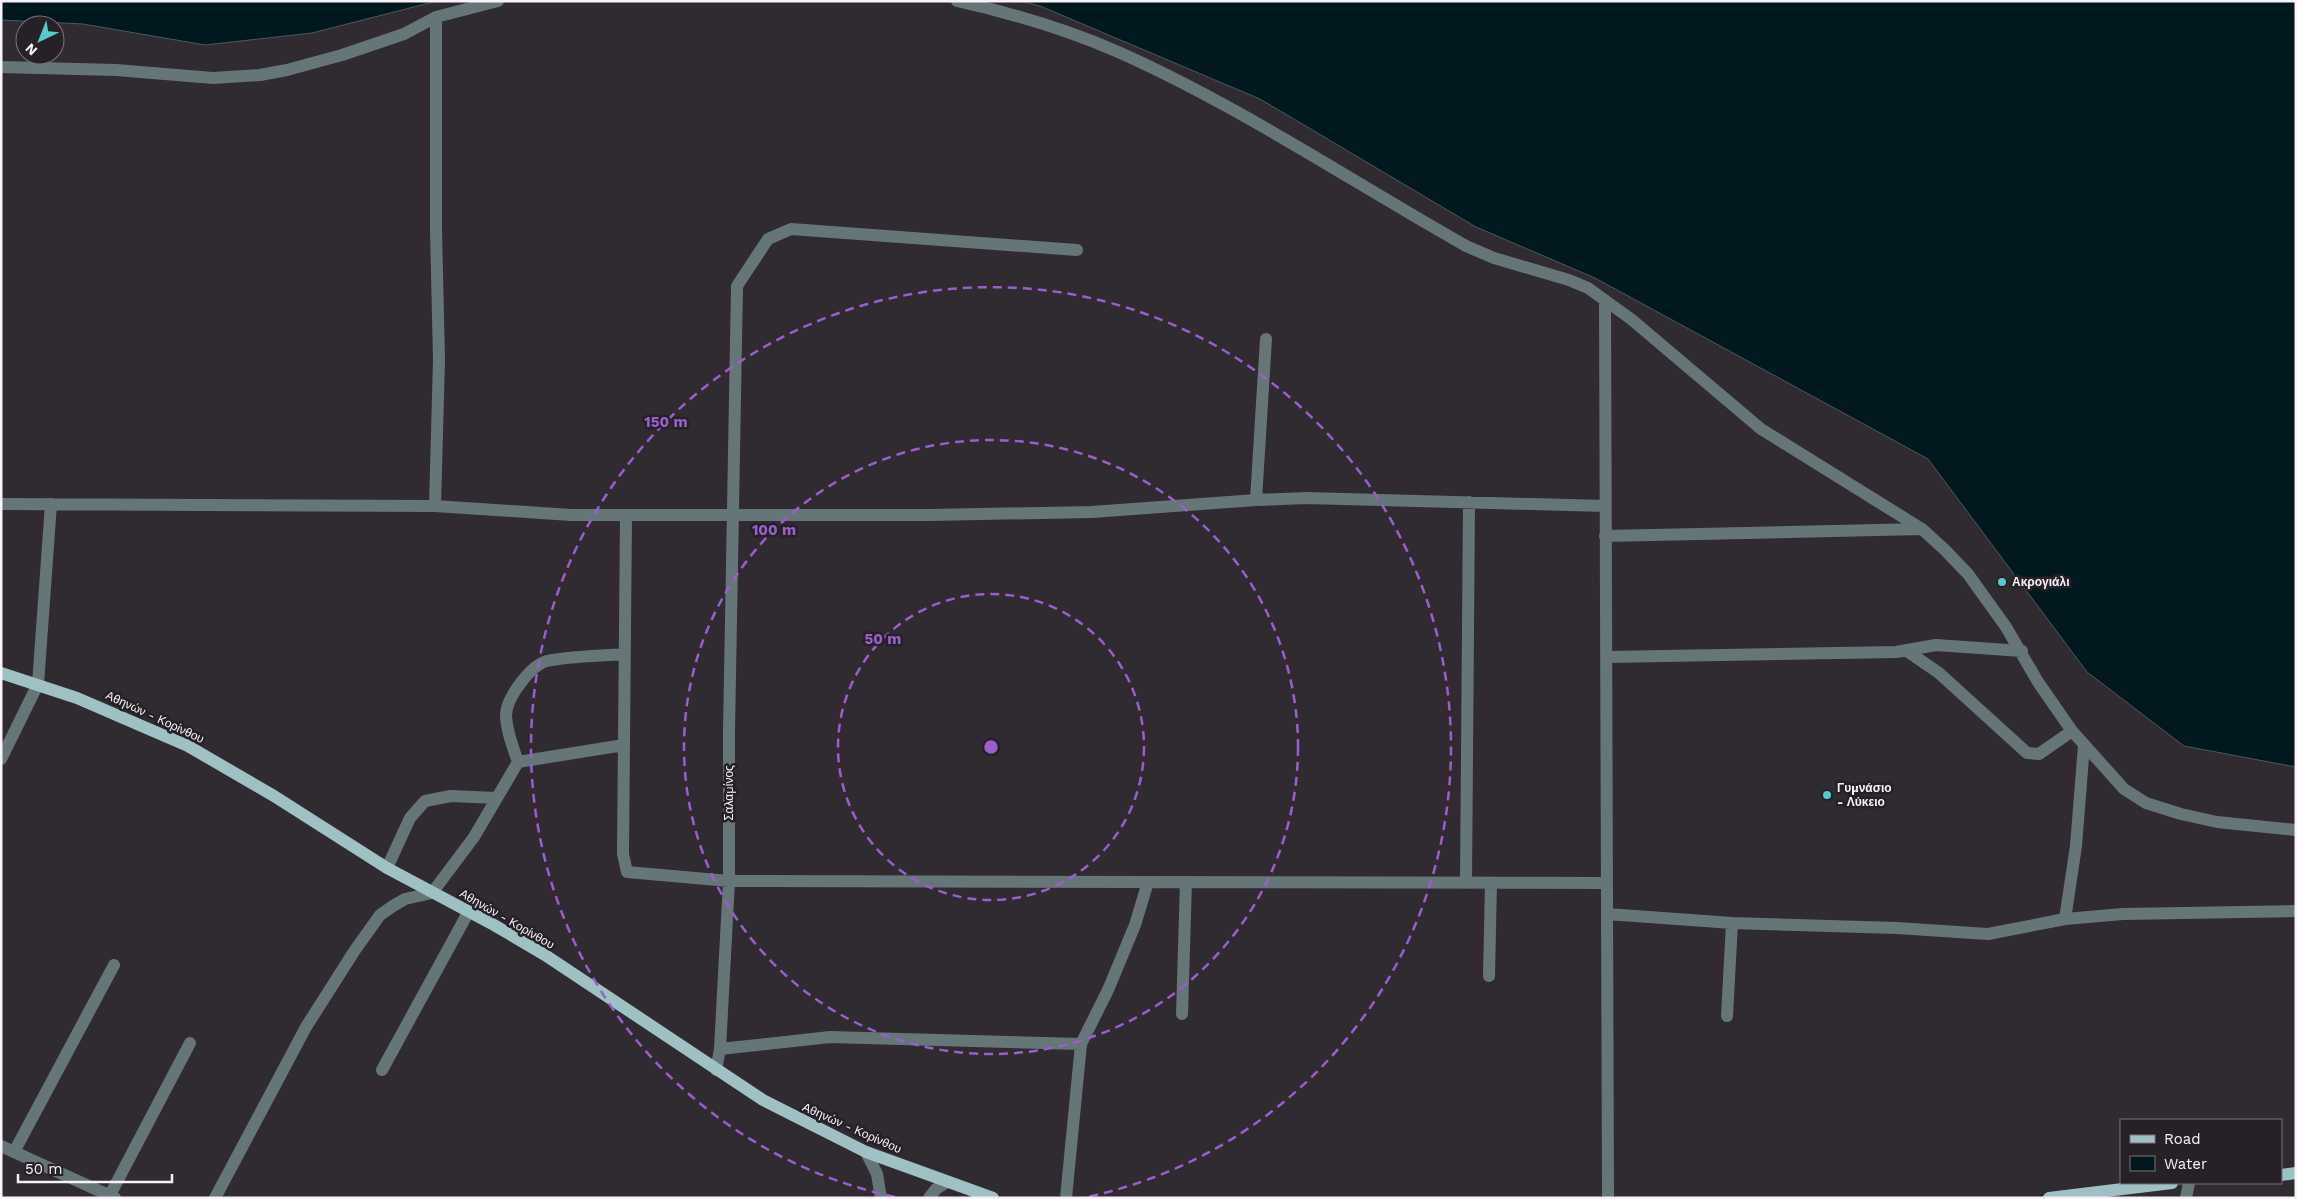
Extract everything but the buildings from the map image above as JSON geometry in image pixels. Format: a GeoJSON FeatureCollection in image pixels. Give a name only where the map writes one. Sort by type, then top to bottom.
{"type":"FeatureCollection","features":[{"type":"Feature","properties":{"kind":"main road","name":"Αθηνών - Κορίνθου"},"geometry":{"type":"LineString","coordinates":[[1,674],[38,684],[77,698],[188,746],[274,796],[387,868],[469,911],[574,974],[763,1100],[866,1152],[993,1198]]}},
{"type":"Feature","properties":{"kind":"main road"},"geometry":{"type":"LineString","coordinates":[[2282,1175],[2296,1173]]}},
{"type":"Feature","properties":{"kind":"main road"},"geometry":{"type":"LineString","coordinates":[[2049,1198],[2164,1184]]}},
{"type":"Feature","properties":{"kind":"street"},"geometry":{"type":"LineString","coordinates":[[1,67],[116,70],[213,78],[260,75],[288,70],[351,52],[404,34],[436,17],[498,1]]}},
{"type":"Feature","properties":{"kind":"street"},"geometry":{"type":"LineString","coordinates":[[957,1],[1042,24],[1138,61],[1276,134],[1466,246],[1494,258],[1569,280],[1588,288],[1631,319],[1761,429],[1922,529],[1945,550],[1968,574],[2022,651],[2038,682],[2072,731],[2124,789],[2146,803],[2181,814],[2217,822],[2296,830]]}},
{"type":"Feature","properties":{"kind":"street"},"geometry":{"type":"LineString","coordinates":[[434,506],[439,360],[436,229],[436,17]]}},
{"type":"Feature","properties":{"kind":"street","name":"Σαλαμίνος"},"geometry":{"type":"LineString","coordinates":[[716,1070],[720,1049],[730,881],[737,286],[768,239],[791,229],[1077,250]]}},
{"type":"Feature","properties":{"kind":"street"},"geometry":{"type":"LineString","coordinates":[[1605,300],[1608,1198]]}},
{"type":"Feature","properties":{"kind":"street"},"geometry":{"type":"LineString","coordinates":[[1256,500],[1266,340]]}},
{"type":"Feature","properties":{"kind":"street"},"geometry":{"type":"LineString","coordinates":[[1,504],[434,506],[571,515],[626,516],[930,515],[1092,512],[1307,498],[1605,506]]}},
{"type":"Feature","properties":{"kind":"street"},"geometry":{"type":"LineString","coordinates":[[1466,883],[1468,502]]}},
{"type":"Feature","properties":{"kind":"street"},"geometry":{"type":"LineString","coordinates":[[1,759],[38,684],[50,504]]}},
{"type":"Feature","properties":{"kind":"street"},"geometry":{"type":"LineString","coordinates":[[626,516],[623,854],[627,872],[730,881],[1607,883]]}},
{"type":"Feature","properties":{"kind":"street"},"geometry":{"type":"LineString","coordinates":[[1606,536],[1922,529]]}},
{"type":"Feature","properties":{"kind":"street"},"geometry":{"type":"LineString","coordinates":[[1606,656],[1907,651],[1936,645],[2022,651]]}},
{"type":"Feature","properties":{"kind":"street"},"geometry":{"type":"LineString","coordinates":[[1907,651],[1939,673],[2027,753],[2039,754],[2072,731]]}},
{"type":"Feature","properties":{"kind":"street"},"geometry":{"type":"LineString","coordinates":[[518,762],[509,735],[506,712],[517,688],[528,674],[546,661],[624,654]]}},
{"type":"Feature","properties":{"kind":"street"},"geometry":{"type":"LineString","coordinates":[[215,1198],[306,1028],[355,950],[380,915],[405,900],[432,893],[474,837],[518,762],[624,745]]}},
{"type":"Feature","properties":{"kind":"street"},"geometry":{"type":"LineString","coordinates":[[2065,919],[2076,846],[2084,745]]}},
{"type":"Feature","properties":{"kind":"street"},"geometry":{"type":"LineString","coordinates":[[387,868],[410,818],[425,800],[451,796],[496,798]]}},
{"type":"Feature","properties":{"kind":"street"},"geometry":{"type":"LineString","coordinates":[[1066,1198],[1081,1044],[1108,990],[1135,925],[1148,882]]}},
{"type":"Feature","properties":{"kind":"street"},"geometry":{"type":"LineString","coordinates":[[1182,1014],[1186,882]]}},
{"type":"Feature","properties":{"kind":"street"},"geometry":{"type":"LineString","coordinates":[[1489,976],[1491,883]]}},
{"type":"Feature","properties":{"kind":"street"},"geometry":{"type":"LineString","coordinates":[[382,1070],[469,911]]}},
{"type":"Feature","properties":{"kind":"street"},"geometry":{"type":"LineString","coordinates":[[1607,914],[1732,923],[1897,928],[1988,934],[2065,919],[2123,914],[2296,911]]}},
{"type":"Feature","properties":{"kind":"street"},"geometry":{"type":"LineString","coordinates":[[1727,1016],[1732,923]]}},
{"type":"Feature","properties":{"kind":"street"},"geometry":{"type":"LineString","coordinates":[[14,1152],[114,965]]}},
{"type":"Feature","properties":{"kind":"street"},"geometry":{"type":"LineString","coordinates":[[720,1049],[830,1037],[1081,1044]]}},
{"type":"Feature","properties":{"kind":"street"},"geometry":{"type":"LineString","coordinates":[[1,1146],[112,1196],[190,1043]]}},
{"type":"Feature","properties":{"kind":"street"},"geometry":{"type":"LineString","coordinates":[[866,1152],[877,1174],[881,1198]]}},
{"type":"Feature","properties":{"kind":"street"},"geometry":{"type":"LineString","coordinates":[[928,1198],[936,1188],[947,1182]]}},
{"type":"Feature","properties":{"kind":"street"},"geometry":{"type":"LineString","coordinates":[[2186,1198],[2189,1184]]}},
{"type":"Feature","properties":{"kind":"water"},"geometry":{"type":"Polygon","coordinates":[[[1,1],[437,1],[312,33],[205,45],[83,24],[65,23],[65,15],[15,15],[15,21],[1,20],[1,1]]]}},
{"type":"Feature","properties":{"kind":"water"},"geometry":{"type":"Polygon","coordinates":[[[1021,1],[2296,1],[2296,767],[2184,746],[2087,672],[1928,459],[1595,278],[1476,227],[1260,99],[1040,6],[1021,1]]]}},
{"type":"Feature","properties":{"kind":"place","name":"Ακρογιάλι"},"geometry":{"type":"Point","coordinates":[2002,582]}},
{"type":"Feature","properties":{"kind":"place","name":"Γυμνάσιο - Λύκειο"},"geometry":{"type":"Point","coordinates":[1827,795]}}]}
